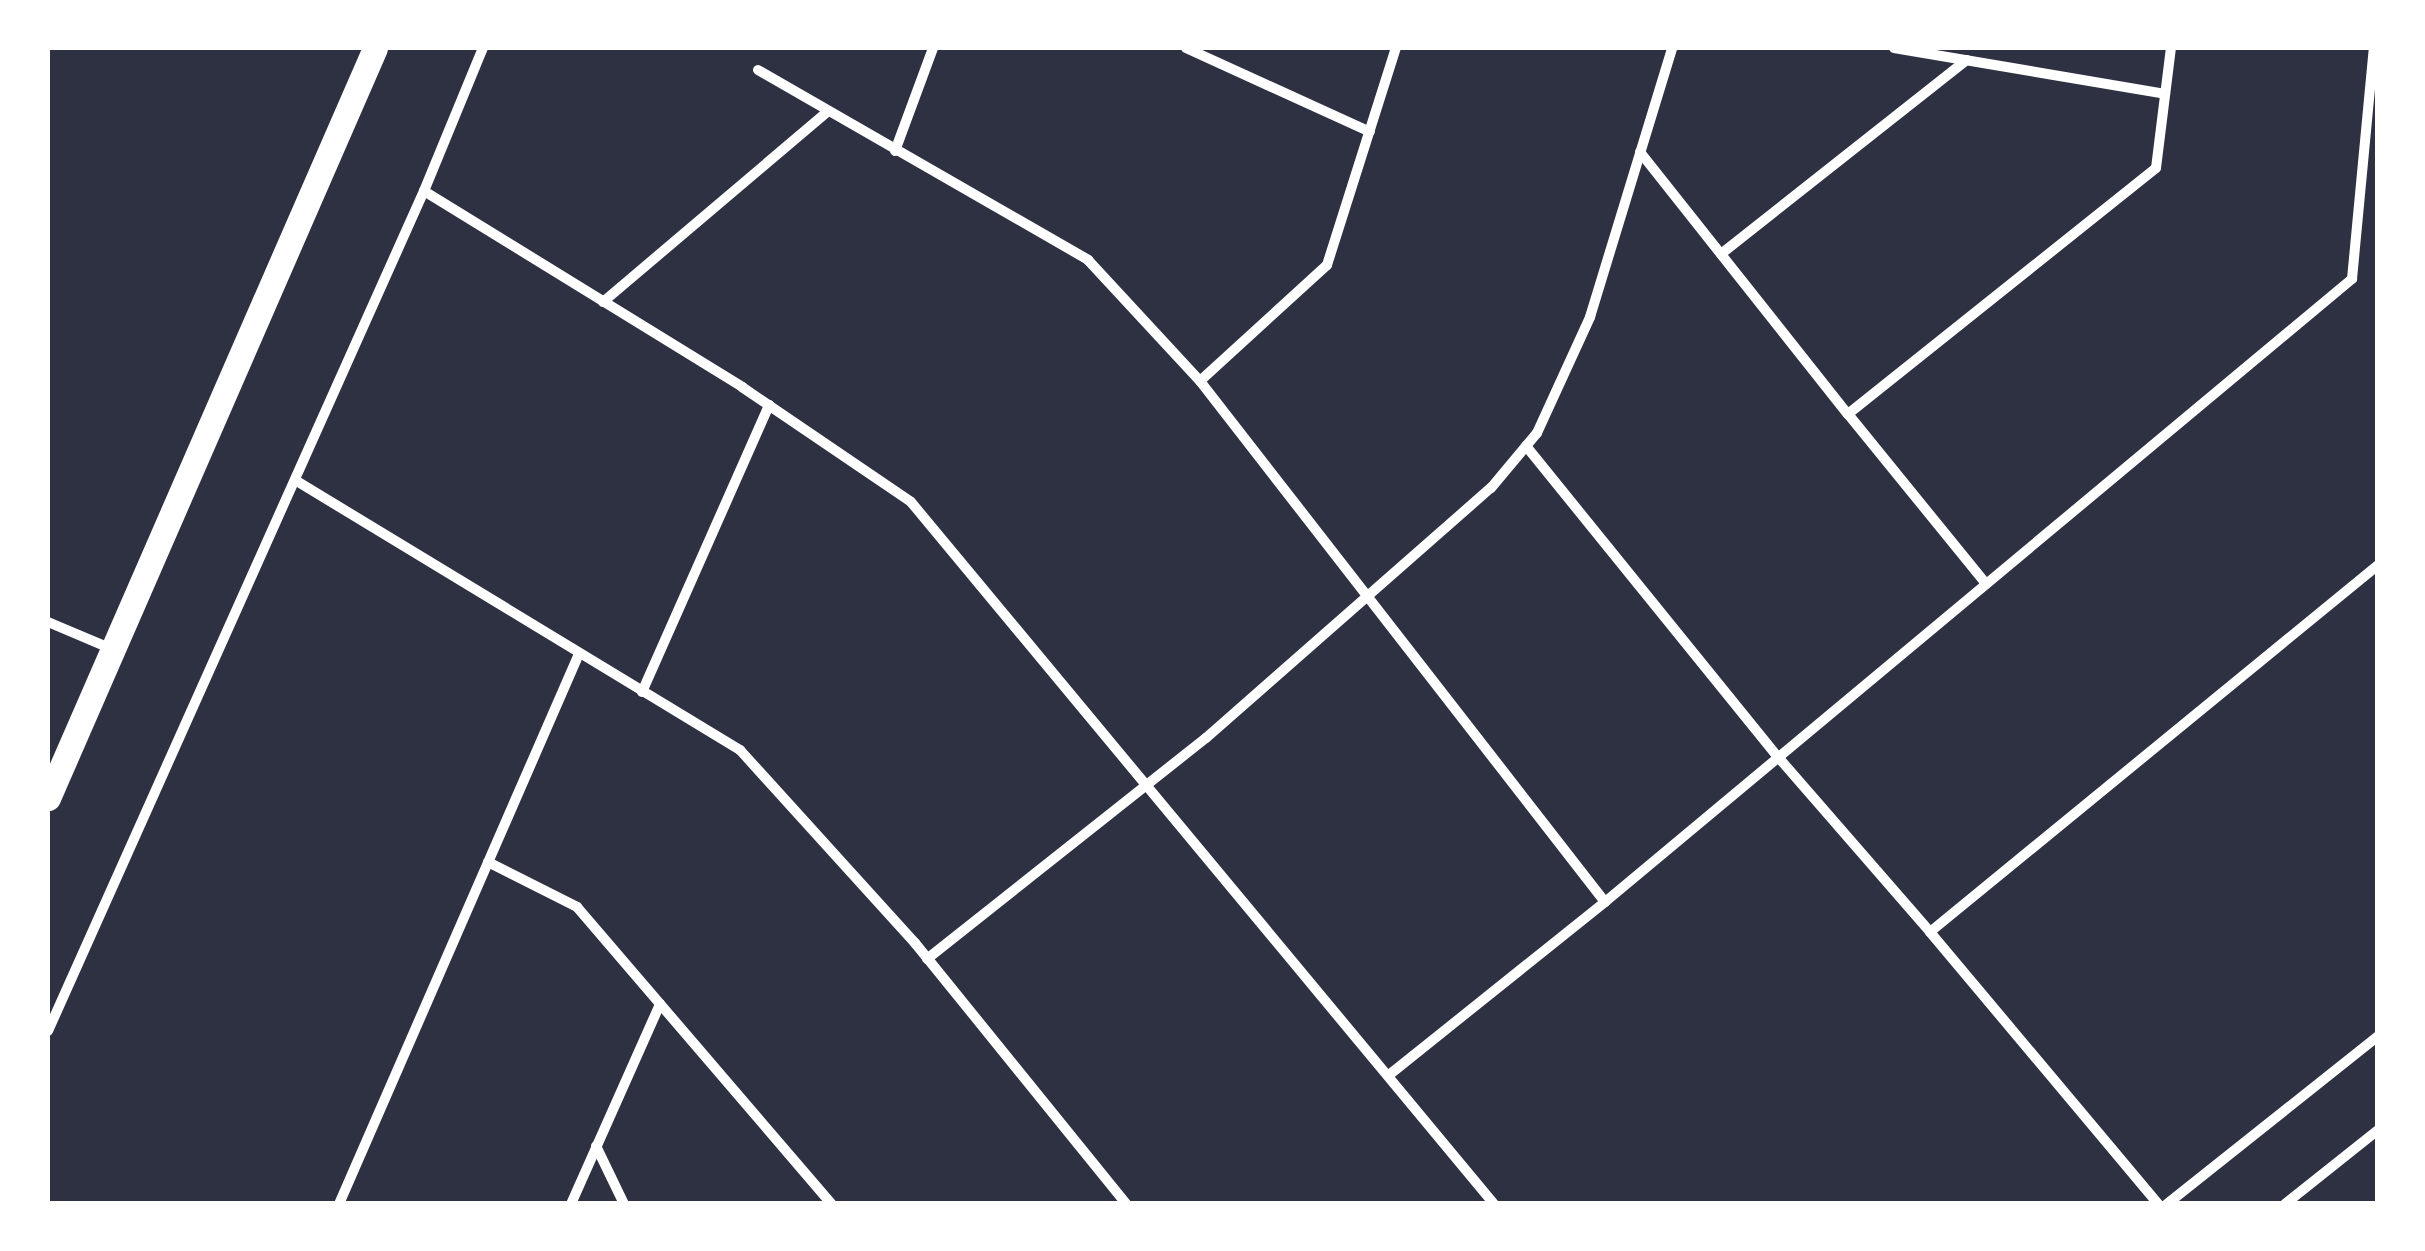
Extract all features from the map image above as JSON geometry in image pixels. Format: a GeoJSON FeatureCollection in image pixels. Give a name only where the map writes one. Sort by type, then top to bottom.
{"type":"FeatureCollection","features":[{"type":"Feature","properties":{"kind":"main road"},"geometry":{"type":"LineString","coordinates":[[48,798],[374,48]]}},
{"type":"Feature","properties":{"kind":"street"},"geometry":{"type":"LineString","coordinates":[[48,1031],[424,191],[483,48]]}},
{"type":"Feature","properties":{"kind":"street"},"geometry":{"type":"LineString","coordinates":[[895,151],[933,48]]}},
{"type":"Feature","properties":{"kind":"street"},"geometry":{"type":"LineString","coordinates":[[1186,48],[1370,132]]}},
{"type":"Feature","properties":{"kind":"street"},"geometry":{"type":"LineString","coordinates":[[1200,382],[1327,265],[1396,48]]}},
{"type":"Feature","properties":{"kind":"street"},"geometry":{"type":"LineString","coordinates":[[927,959],[1148,784],[1491,488],[1526,446],[1590,317],[1672,48]]}},
{"type":"Feature","properties":{"kind":"street"},"geometry":{"type":"LineString","coordinates":[[1894,48],[2165,94]]}},
{"type":"Feature","properties":{"kind":"street"},"geometry":{"type":"LineString","coordinates":[[1848,414],[2156,168],[2170,48]]}},
{"type":"Feature","properties":{"kind":"street"},"geometry":{"type":"LineString","coordinates":[[1389,1075],[1605,902],[2352,279],[2374,48]]}},
{"type":"Feature","properties":{"kind":"street"},"geometry":{"type":"LineString","coordinates":[[1721,254],[1966,60]]}},
{"type":"Feature","properties":{"kind":"street"},"geometry":{"type":"LineString","coordinates":[[758,70],[1088,260],[1200,382],[1605,902]]}},
{"type":"Feature","properties":{"kind":"street"},"geometry":{"type":"LineString","coordinates":[[604,302],[826,112]]}},
{"type":"Feature","properties":{"kind":"street"},"geometry":{"type":"LineString","coordinates":[[1640,152],[1986,584]]}},
{"type":"Feature","properties":{"kind":"street"},"geometry":{"type":"LineString","coordinates":[[424,191],[769,405],[911,502],[1494,1204]]}},
{"type":"Feature","properties":{"kind":"street"},"geometry":{"type":"LineString","coordinates":[[642,692],[769,405]]}},
{"type":"Feature","properties":{"kind":"street"},"geometry":{"type":"LineString","coordinates":[[1526,446],[1778,757],[2158,1204]]}},
{"type":"Feature","properties":{"kind":"street"},"geometry":{"type":"LineString","coordinates":[[295,480],[740,750],[927,959],[1126,1204]]}},
{"type":"Feature","properties":{"kind":"street"},"geometry":{"type":"LineString","coordinates":[[1930,932],[2378,565]]}},
{"type":"Feature","properties":{"kind":"street"},"geometry":{"type":"LineString","coordinates":[[48,622],[113,650]]}},
{"type":"Feature","properties":{"kind":"street"},"geometry":{"type":"LineString","coordinates":[[340,1204],[579,654]]}},
{"type":"Feature","properties":{"kind":"street"},"geometry":{"type":"LineString","coordinates":[[488,862],[577,907],[830,1203]]}},
{"type":"Feature","properties":{"kind":"street"},"geometry":{"type":"LineString","coordinates":[[570,1204],[660,1004]]}},
{"type":"Feature","properties":{"kind":"street"},"geometry":{"type":"LineString","coordinates":[[2167,1204],[2378,1036]]}},
{"type":"Feature","properties":{"kind":"street"},"geometry":{"type":"LineString","coordinates":[[2284,1204],[2378,1130]]}},
{"type":"Feature","properties":{"kind":"street"},"geometry":{"type":"LineString","coordinates":[[596,1146],[624,1204]]}}]}
